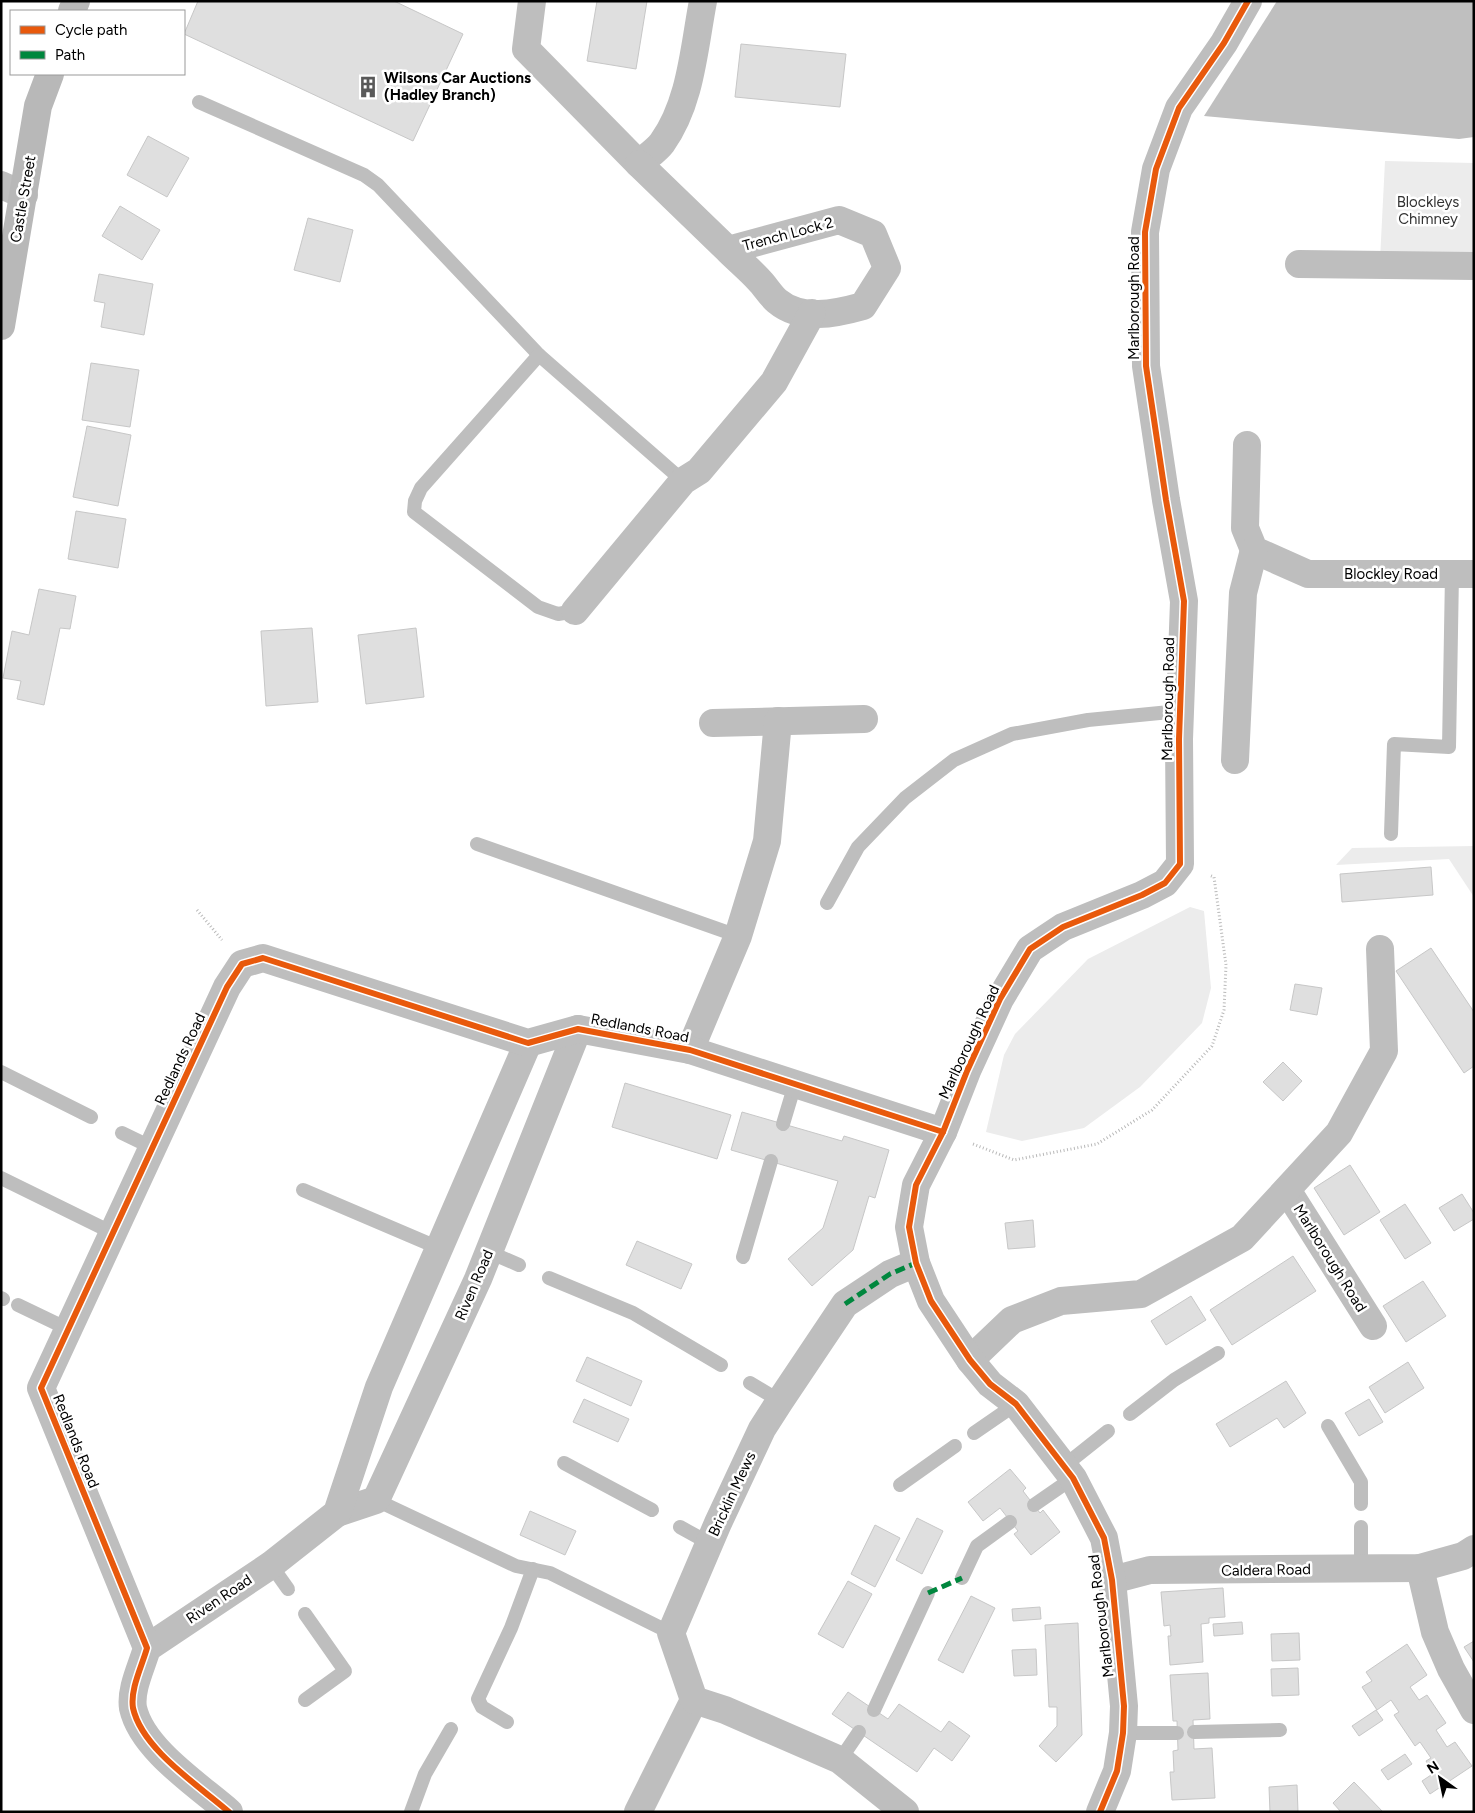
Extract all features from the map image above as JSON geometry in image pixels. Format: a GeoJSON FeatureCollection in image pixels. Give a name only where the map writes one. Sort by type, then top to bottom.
{"type":"FeatureCollection","features":[{"type":"Feature","properties":{"kind":"street","name":"Trench Lock 2"},"geometry":{"type":"LineString","coordinates":[[532,1],[526,50],[639,164],[759,280],[776,301],[794,311],[831,315],[863,306],[887,268],[873,234],[839,220],[728,250]]}},
{"type":"Feature","properties":{"kind":"street"},"geometry":{"type":"LineString","coordinates":[[639,164],[661,144],[678,113],[688,81],[703,1]]}},
{"type":"Feature","properties":{"kind":"street","name":"Marlborough Road"},"geometry":{"type":"LineString","coordinates":[[1100,1812],[1117,1771],[1123,1733],[1124,1706],[1112,1580],[1104,1538],[1068,1472],[1016,1404],[990,1384],[970,1360],[931,1301],[916,1263],[909,1227],[916,1185],[942,1132],[966,1071],[1000,999],[1030,949],[1063,927],[1142,895],[1165,883],[1180,864],[1180,711],[1184,601],[1166,500],[1146,366],[1145,232],[1156,169],[1179,108],[1224,43],[1248,1]]}},
{"type":"Feature","properties":{"kind":"street","name":"Castle Street"},"geometry":{"type":"LineString","coordinates":[[1,326],[13,190],[38,106],[50,75]]}},
{"type":"Feature","properties":{"kind":"street"},"geometry":{"type":"LineString","coordinates":[[1298,264],[1474,266]]}},
{"type":"Feature","properties":{"kind":"street"},"geometry":{"type":"LineString","coordinates":[[575,611],[683,481],[699,471],[774,382],[812,313]]}},
{"type":"Feature","properties":{"kind":"street"},"geometry":{"type":"LineString","coordinates":[[1235,760],[1243,593],[1254,550],[1245,528],[1247,445]]}},
{"type":"Feature","properties":{"kind":"street","name":"Blockley Road"},"geometry":{"type":"LineString","coordinates":[[1254,550],[1308,574],[1463,574]]}},
{"type":"Feature","properties":{"kind":"street"},"geometry":{"type":"LineString","coordinates":[[713,723],[864,719]]}},
{"type":"Feature","properties":{"kind":"street","name":"Redlands Road"},"geometry":{"type":"LineString","coordinates":[[690,1050],[738,936],[767,841],[778,721]]}},
{"type":"Feature","properties":{"kind":"street","name":"Marlborough Road"},"geometry":{"type":"LineString","coordinates":[[970,1360],[1012,1320],[1061,1300],[1141,1294],[1242,1238],[1339,1133],[1384,1051],[1380,949]]}},
{"type":"Feature","properties":{"kind":"street"},"geometry":{"type":"LineString","coordinates":[[242,964],[262,958],[528,1043],[379,1386],[337,1513]]}},
{"type":"Feature","properties":{"kind":"street","name":"Redlands Road"},"geometry":{"type":"LineString","coordinates":[[147,1648],[41,1388],[227,988],[242,964]]}},
{"type":"Feature","properties":{"kind":"street","name":"Redlands Road"},"geometry":{"type":"LineString","coordinates":[[528,1043],[578,1029],[690,1050],[942,1132]]}},
{"type":"Feature","properties":{"kind":"street","name":"Riven Road"},"geometry":{"type":"LineString","coordinates":[[147,1648],[271,1565],[337,1513],[376,1500],[489,1252],[578,1029]]}},
{"type":"Feature","properties":{"kind":"street","name":"Marlborough Road"},"geometry":{"type":"LineString","coordinates":[[1287,1190],[1373,1326]]}},
{"type":"Feature","properties":{"kind":"street","name":"Bricklin Mews"},"geometry":{"type":"LineString","coordinates":[[671,1633],[709,1543],[762,1429],[780,1401],[845,1304],[890,1274],[916,1263]]}},
{"type":"Feature","properties":{"kind":"street","name":"Caldera Road"},"geometry":{"type":"LineString","coordinates":[[1112,1580],[1150,1570],[1420,1568],[1463,1556],[1474,1549]]}},
{"type":"Feature","properties":{"kind":"street"},"geometry":{"type":"LineString","coordinates":[[1420,1568],[1435,1632],[1451,1669],[1474,1710]]}},
{"type":"Feature","properties":{"kind":"street"},"geometry":{"type":"LineString","coordinates":[[638,1812],[694,1700],[671,1633]]}},
{"type":"Feature","properties":{"kind":"street"},"geometry":{"type":"LineString","coordinates":[[147,1648],[136,1684],[133,1706],[139,1725],[153,1747],[228,1812]]}},
{"type":"Feature","properties":{"kind":"street"},"geometry":{"type":"LineString","coordinates":[[694,1700],[725,1710],[840,1760],[905,1812]]}},
{"type":"Feature","properties":{"kind":"lane"},"geometry":{"type":"LineString","coordinates":[[199,102],[364,175],[378,185],[539,356],[683,481]]}},
{"type":"Feature","properties":{"kind":"lane"},"geometry":{"type":"LineString","coordinates":[[539,356],[421,488],[415,501],[414,512],[538,608],[558,614],[575,611]]}},
{"type":"Feature","properties":{"kind":"lane"},"geometry":{"type":"LineString","coordinates":[[1391,834],[1394,744],[1449,747],[1463,574]]}},
{"type":"Feature","properties":{"kind":"lane"},"geometry":{"type":"LineString","coordinates":[[827,903],[858,847],[905,798],[954,760],[1012,734],[1088,720],[1180,711]]}},
{"type":"Feature","properties":{"kind":"lane"},"geometry":{"type":"LineString","coordinates":[[477,844],[738,936]]}},
{"type":"Feature","properties":{"kind":"lane"},"geometry":{"type":"LineString","coordinates":[[1,1072],[90,1117]]}},
{"type":"Feature","properties":{"kind":"lane"},"geometry":{"type":"LineString","coordinates":[[783,1124],[795,1084]]}},
{"type":"Feature","properties":{"kind":"lane"},"geometry":{"type":"LineString","coordinates":[[122,1132],[152,1148]]}},
{"type":"Feature","properties":{"kind":"lane"},"geometry":{"type":"LineString","coordinates":[[743,1257],[771,1161]]}},
{"type":"Feature","properties":{"kind":"lane"},"geometry":{"type":"LineString","coordinates":[[1,1178],[113,1233]]}},
{"type":"Feature","properties":{"kind":"lane"},"geometry":{"type":"LineString","coordinates":[[303,1190],[439,1248]]}},
{"type":"Feature","properties":{"kind":"lane"},"geometry":{"type":"LineString","coordinates":[[489,1252],[519,1265]]}},
{"type":"Feature","properties":{"kind":"lane"},"geometry":{"type":"LineString","coordinates":[[549,1278],[633,1313],[721,1365]]}},
{"type":"Feature","properties":{"kind":"lane"},"geometry":{"type":"LineString","coordinates":[[18,1305],[68,1329]]}},
{"type":"Feature","properties":{"kind":"lane"},"geometry":{"type":"LineString","coordinates":[[1130,1414],[1174,1380],[1218,1353]]}},
{"type":"Feature","properties":{"kind":"lane"},"geometry":{"type":"LineString","coordinates":[[750,1383],[780,1401]]}},
{"type":"Feature","properties":{"kind":"lane"},"geometry":{"type":"LineString","coordinates":[[974,1433],[1016,1404]]}},
{"type":"Feature","properties":{"kind":"lane"},"geometry":{"type":"LineString","coordinates":[[1328,1426],[1361,1482],[1361,1504]]}},
{"type":"Feature","properties":{"kind":"lane"},"geometry":{"type":"LineString","coordinates":[[1034,1505],[1108,1431]]}},
{"type":"Feature","properties":{"kind":"lane"},"geometry":{"type":"LineString","coordinates":[[900,1485],[955,1446]]}},
{"type":"Feature","properties":{"kind":"lane"},"geometry":{"type":"LineString","coordinates":[[564,1463],[652,1510]]}},
{"type":"Feature","properties":{"kind":"lane"},"geometry":{"type":"LineString","coordinates":[[376,1500],[516,1566],[550,1573],[671,1633]]}},
{"type":"Feature","properties":{"kind":"lane"},"geometry":{"type":"LineString","coordinates":[[962,1578],[977,1546],[1010,1522]]}},
{"type":"Feature","properties":{"kind":"lane"},"geometry":{"type":"LineString","coordinates":[[680,1527],[709,1543]]}},
{"type":"Feature","properties":{"kind":"lane"},"geometry":{"type":"LineString","coordinates":[[1361,1527],[1361,1569]]}},
{"type":"Feature","properties":{"kind":"lane"},"geometry":{"type":"LineString","coordinates":[[271,1565],[288,1589]]}},
{"type":"Feature","properties":{"kind":"lane"},"geometry":{"type":"LineString","coordinates":[[507,1722],[482,1707],[478,1699],[511,1628],[533,1569]]}},
{"type":"Feature","properties":{"kind":"lane"},"geometry":{"type":"LineString","coordinates":[[874,1710],[928,1593]]}},
{"type":"Feature","properties":{"kind":"lane"},"geometry":{"type":"LineString","coordinates":[[305,1614],[345,1671],[305,1700]]}},
{"type":"Feature","properties":{"kind":"lane"},"geometry":{"type":"LineString","coordinates":[[411,1812],[425,1774],[452,1729]]}},
{"type":"Feature","properties":{"kind":"lane"},"geometry":{"type":"LineString","coordinates":[[1194,1732],[1280,1730]]}},
{"type":"Feature","properties":{"kind":"lane"},"geometry":{"type":"LineString","coordinates":[[840,1760],[859,1732]]}},
{"type":"Feature","properties":{"kind":"lane"},"geometry":{"type":"LineString","coordinates":[[1123,1733],[1177,1733]]}},
{"type":"Feature","properties":{"kind":"path"},"geometry":{"type":"LineString","coordinates":[[942,1132],[1014,1160],[1097,1144],[1152,1110],[1212,1046],[1224,1010],[1226,965],[1214,877],[1180,864]]}},
{"type":"Feature","properties":{"kind":"path"},"geometry":{"type":"LineString","coordinates":[[197,910],[242,964]]}},
{"type":"Feature","properties":{"kind":"green space","name":"Blockleys Chimney"},"geometry":{"type":"Polygon","coordinates":[[[1385,161],[1474,163],[1474,259],[1380,260],[1385,161]]]}},
{"type":"Feature","properties":{"kind":"green space"},"geometry":{"type":"Polygon","coordinates":[[[1474,846],[1474,897],[1449,859],[1336,865],[1352,848],[1474,846]]]}},
{"type":"Feature","properties":{"kind":"green space"},"geometry":{"type":"Polygon","coordinates":[[[1190,907],[1204,911],[1211,988],[1202,1023],[1140,1087],[1084,1128],[1022,1141],[986,1132],[1004,1055],[1015,1034],[1088,959],[1190,907]]]}},
{"type":"Feature","properties":{"kind":"shaded area"},"geometry":{"type":"Polygon","coordinates":[[[1277,1],[1474,1],[1474,137],[1459,139],[1204,116],[1277,1]]]}},
{"type":"Feature","properties":{"kind":"building","name":"Wilsons Car Auctions (Hadley Branch)"},"geometry":{"type":"Polygon","coordinates":[[[198,1],[394,1],[463,34],[413,141],[185,34],[198,1]]]}},
{"type":"Feature","properties":{"kind":"building"},"geometry":{"type":"Polygon","coordinates":[[[597,1],[647,1],[636,69],[587,61],[597,1]]]}},
{"type":"Feature","properties":{"kind":"building"},"geometry":{"type":"Polygon","coordinates":[[[741,44],[846,54],[840,107],[735,97],[741,44]]]}},
{"type":"Feature","properties":{"kind":"building"},"geometry":{"type":"Polygon","coordinates":[[[148,136],[189,158],[167,197],[127,175],[148,136]]]}},
{"type":"Feature","properties":{"kind":"building"},"geometry":{"type":"Polygon","coordinates":[[[120,206],[160,230],[142,260],[102,236],[120,206]]]}},
{"type":"Feature","properties":{"kind":"building"},"geometry":{"type":"Polygon","coordinates":[[[308,218],[353,230],[340,282],[294,270],[308,218]]]}},
{"type":"Feature","properties":{"kind":"building"},"geometry":{"type":"Polygon","coordinates":[[[99,274],[153,284],[144,335],[101,327],[105,303],[94,301],[99,274]]]}},
{"type":"Feature","properties":{"kind":"building"},"geometry":{"type":"Polygon","coordinates":[[[91,363],[139,370],[130,427],[82,420],[91,363]]]}},
{"type":"Feature","properties":{"kind":"building"},"geometry":{"type":"Polygon","coordinates":[[[87,426],[131,435],[118,506],[73,497],[87,426]]]}},
{"type":"Feature","properties":{"kind":"building"},"geometry":{"type":"Polygon","coordinates":[[[76,511],[126,519],[118,568],[68,559],[76,511]]]}},
{"type":"Feature","properties":{"kind":"building"},"geometry":{"type":"Polygon","coordinates":[[[39,589],[76,596],[70,629],[60,628],[44,705],[17,699],[21,681],[3,678],[12,631],[29,635],[39,589]]]}},
{"type":"Feature","properties":{"kind":"building"},"geometry":{"type":"Polygon","coordinates":[[[312,628],[318,702],[266,706],[261,631],[312,628]]]}},
{"type":"Feature","properties":{"kind":"building"},"geometry":{"type":"Polygon","coordinates":[[[416,628],[424,697],[366,704],[358,635],[416,628]]]}},
{"type":"Feature","properties":{"kind":"building"},"geometry":{"type":"Polygon","coordinates":[[[1431,867],[1433,895],[1342,902],[1340,874],[1431,867]]]}},
{"type":"Feature","properties":{"kind":"building"},"geometry":{"type":"Polygon","coordinates":[[[1431,948],[1474,1012],[1474,1066],[1464,1073],[1396,971],[1431,948]]]}},
{"type":"Feature","properties":{"kind":"building"},"geometry":{"type":"Polygon","coordinates":[[[1295,984],[1322,988],[1317,1015],[1290,1010],[1295,984]]]}},
{"type":"Feature","properties":{"kind":"building"},"geometry":{"type":"Polygon","coordinates":[[[1283,1062],[1302,1081],[1283,1101],[1263,1082],[1283,1062]]]}},
{"type":"Feature","properties":{"kind":"building"},"geometry":{"type":"Polygon","coordinates":[[[625,1083],[731,1115],[717,1159],[612,1127],[625,1083]]]}},
{"type":"Feature","properties":{"kind":"building"},"geometry":{"type":"Polygon","coordinates":[[[742,1112],[842,1141],[844,1136],[889,1150],[875,1198],[869,1196],[853,1250],[812,1286],[788,1259],[823,1228],[838,1181],[731,1150],[742,1112]]]}},
{"type":"Feature","properties":{"kind":"building"},"geometry":{"type":"Polygon","coordinates":[[[1350,1165],[1380,1212],[1344,1235],[1314,1188],[1350,1165]]]}},
{"type":"Feature","properties":{"kind":"building"},"geometry":{"type":"Polygon","coordinates":[[[1462,1194],[1474,1213],[1474,1219],[1454,1231],[1439,1208],[1462,1194]]]}},
{"type":"Feature","properties":{"kind":"building"},"geometry":{"type":"Polygon","coordinates":[[[1405,1204],[1431,1243],[1405,1259],[1380,1220],[1405,1204]]]}},
{"type":"Feature","properties":{"kind":"building"},"geometry":{"type":"Polygon","coordinates":[[[1033,1220],[1035,1247],[1008,1249],[1005,1223],[1033,1220]]]}},
{"type":"Feature","properties":{"kind":"building"},"geometry":{"type":"Polygon","coordinates":[[[637,1241],[692,1264],[681,1289],[626,1265],[637,1241]]]}},
{"type":"Feature","properties":{"kind":"building"},"geometry":{"type":"Polygon","coordinates":[[[1293,1256],[1316,1291],[1232,1345],[1210,1310],[1293,1256]]]}},
{"type":"Feature","properties":{"kind":"building"},"geometry":{"type":"Polygon","coordinates":[[[1423,1281],[1446,1316],[1406,1342],[1383,1306],[1423,1281]]]}},
{"type":"Feature","properties":{"kind":"building"},"geometry":{"type":"Polygon","coordinates":[[[1191,1296],[1206,1320],[1166,1345],[1151,1321],[1191,1296]]]}},
{"type":"Feature","properties":{"kind":"building"},"geometry":{"type":"Polygon","coordinates":[[[587,1357],[642,1381],[631,1406],[576,1381],[587,1357]]]}},
{"type":"Feature","properties":{"kind":"building"},"geometry":{"type":"Polygon","coordinates":[[[1408,1362],[1424,1388],[1385,1413],[1369,1387],[1408,1362]]]}},
{"type":"Feature","properties":{"kind":"building"},"geometry":{"type":"Polygon","coordinates":[[[1286,1381],[1306,1413],[1284,1428],[1277,1418],[1230,1447],[1216,1424],[1286,1381]]]}},
{"type":"Feature","properties":{"kind":"building"},"geometry":{"type":"Polygon","coordinates":[[[584,1399],[629,1419],[618,1442],[573,1422],[584,1399]]]}},
{"type":"Feature","properties":{"kind":"building"},"geometry":{"type":"Polygon","coordinates":[[[1369,1399],[1383,1422],[1359,1436],[1345,1413],[1369,1399]]]}},
{"type":"Feature","properties":{"kind":"building"},"geometry":{"type":"Polygon","coordinates":[[[1010,1469],[1026,1488],[1023,1491],[1040,1513],[1043,1510],[1060,1532],[1031,1555],[1014,1534],[1018,1531],[1000,1508],[983,1521],[968,1502],[1010,1469]]]}},
{"type":"Feature","properties":{"kind":"building"},"geometry":{"type":"Polygon","coordinates":[[[530,1511],[576,1531],[565,1555],[520,1535],[530,1511]]]}},
{"type":"Feature","properties":{"kind":"building"},"geometry":{"type":"Polygon","coordinates":[[[917,1518],[943,1531],[922,1574],[896,1560],[917,1518]]]}},
{"type":"Feature","properties":{"kind":"building"},"geometry":{"type":"Polygon","coordinates":[[[875,1525],[900,1538],[875,1587],[851,1574],[875,1525]]]}},
{"type":"Feature","properties":{"kind":"building"},"geometry":{"type":"Polygon","coordinates":[[[848,1581],[872,1594],[843,1648],[818,1634],[848,1581]]]}},
{"type":"Feature","properties":{"kind":"building"},"geometry":{"type":"Polygon","coordinates":[[[1223,1588],[1225,1617],[1209,1618],[1209,1623],[1201,1624],[1203,1662],[1170,1665],[1168,1636],[1171,1636],[1170,1625],[1164,1626],[1161,1592],[1223,1588]]]}},
{"type":"Feature","properties":{"kind":"building"},"geometry":{"type":"Polygon","coordinates":[[[971,1596],[995,1608],[963,1673],[938,1660],[971,1596]]]}},
{"type":"Feature","properties":{"kind":"building"},"geometry":{"type":"Polygon","coordinates":[[[1040,1607],[1041,1619],[1013,1621],[1012,1609],[1040,1607]]]}},
{"type":"Feature","properties":{"kind":"building"},"geometry":{"type":"Polygon","coordinates":[[[1242,1622],[1243,1634],[1214,1636],[1213,1624],[1242,1622]]]}},
{"type":"Feature","properties":{"kind":"building"},"geometry":{"type":"Polygon","coordinates":[[[1078,1623],[1082,1735],[1056,1762],[1039,1746],[1057,1726],[1057,1707],[1049,1707],[1045,1625],[1078,1623]]]}},
{"type":"Feature","properties":{"kind":"building"},"geometry":{"type":"Polygon","coordinates":[[[1299,1633],[1300,1660],[1272,1661],[1271,1634],[1299,1633]]]}},
{"type":"Feature","properties":{"kind":"building"},"geometry":{"type":"Polygon","coordinates":[[[1474,1641],[1474,1662],[1464,1647],[1474,1641]]]}},
{"type":"Feature","properties":{"kind":"building"},"geometry":{"type":"Polygon","coordinates":[[[1407,1644],[1427,1675],[1410,1687],[1419,1700],[1427,1695],[1446,1723],[1436,1730],[1447,1747],[1455,1742],[1472,1766],[1430,1794],[1422,1781],[1434,1773],[1426,1761],[1431,1758],[1420,1742],[1415,1746],[1394,1715],[1399,1712],[1391,1700],[1377,1710],[1362,1687],[1372,1681],[1366,1672],[1407,1644]]]}},
{"type":"Feature","properties":{"kind":"building"},"geometry":{"type":"Polygon","coordinates":[[[1036,1649],[1037,1675],[1014,1676],[1012,1650],[1036,1649]]]}},
{"type":"Feature","properties":{"kind":"building"},"geometry":{"type":"Polygon","coordinates":[[[1298,1668],[1299,1695],[1272,1696],[1271,1669],[1298,1668]]]}},
{"type":"Feature","properties":{"kind":"building"},"geometry":{"type":"Polygon","coordinates":[[[1208,1673],[1210,1719],[1193,1720],[1194,1749],[1212,1748],[1215,1798],[1172,1800],[1170,1772],[1174,1772],[1173,1751],[1178,1750],[1177,1721],[1173,1721],[1170,1675],[1208,1673]]]}},
{"type":"Feature","properties":{"kind":"building"},"geometry":{"type":"Polygon","coordinates":[[[848,1692],[888,1719],[899,1704],[941,1732],[949,1721],[970,1736],[952,1761],[934,1748],[917,1772],[832,1714],[848,1692]]]}},
{"type":"Feature","properties":{"kind":"building"},"geometry":{"type":"Polygon","coordinates":[[[1376,1710],[1383,1720],[1359,1736],[1352,1726],[1376,1710]]]}},
{"type":"Feature","properties":{"kind":"building"},"geometry":{"type":"Polygon","coordinates":[[[1405,1754],[1412,1764],[1388,1780],[1381,1770],[1405,1754]]]}},
{"type":"Feature","properties":{"kind":"building"},"geometry":{"type":"Polygon","coordinates":[[[1354,1782],[1383,1812],[1341,1812],[1333,1803],[1354,1782]]]}},
{"type":"Feature","properties":{"kind":"building"},"geometry":{"type":"Polygon","coordinates":[[[1297,1785],[1298,1812],[1270,1812],[1269,1787],[1297,1785]]]}},
{"type":"Feature","properties":{"kind":"marked path"},"geometry":{"type":"LineString","coordinates":[[845,1304],[890,1274],[916,1263]]}},
{"type":"Feature","properties":{"kind":"marked path"},"geometry":{"type":"LineString","coordinates":[[928,1593],[962,1578]]}},
{"type":"Feature","properties":{"kind":"cycle path"},"geometry":{"type":"LineString","coordinates":[[1100,1812],[1117,1771],[1123,1733],[1124,1706],[1112,1580],[1104,1538],[1073,1478],[1016,1404],[990,1384],[970,1360],[931,1301],[916,1263],[909,1227],[916,1185],[943,1132],[967,1071],[1000,999],[1030,949],[1063,927],[1142,895],[1165,883],[1180,864],[1179,739],[1184,601],[1166,500],[1146,366],[1145,232],[1156,169],[1179,108],[1224,43],[1248,1]]}},
{"type":"Feature","properties":{"kind":"cycle path"},"geometry":{"type":"LineString","coordinates":[[229,1812],[187,1778],[159,1752],[147,1738],[138,1723],[133,1708],[133,1693],[147,1648],[41,1388],[227,987],[242,964],[263,958],[528,1043],[578,1029],[690,1050],[943,1132]]}},
{"type":"Feature","properties":{"kind":"place","name":"Wilsons Car Auctions (Hadley Branch)"},"geometry":{"type":"Point","coordinates":[368,87]}}]}
